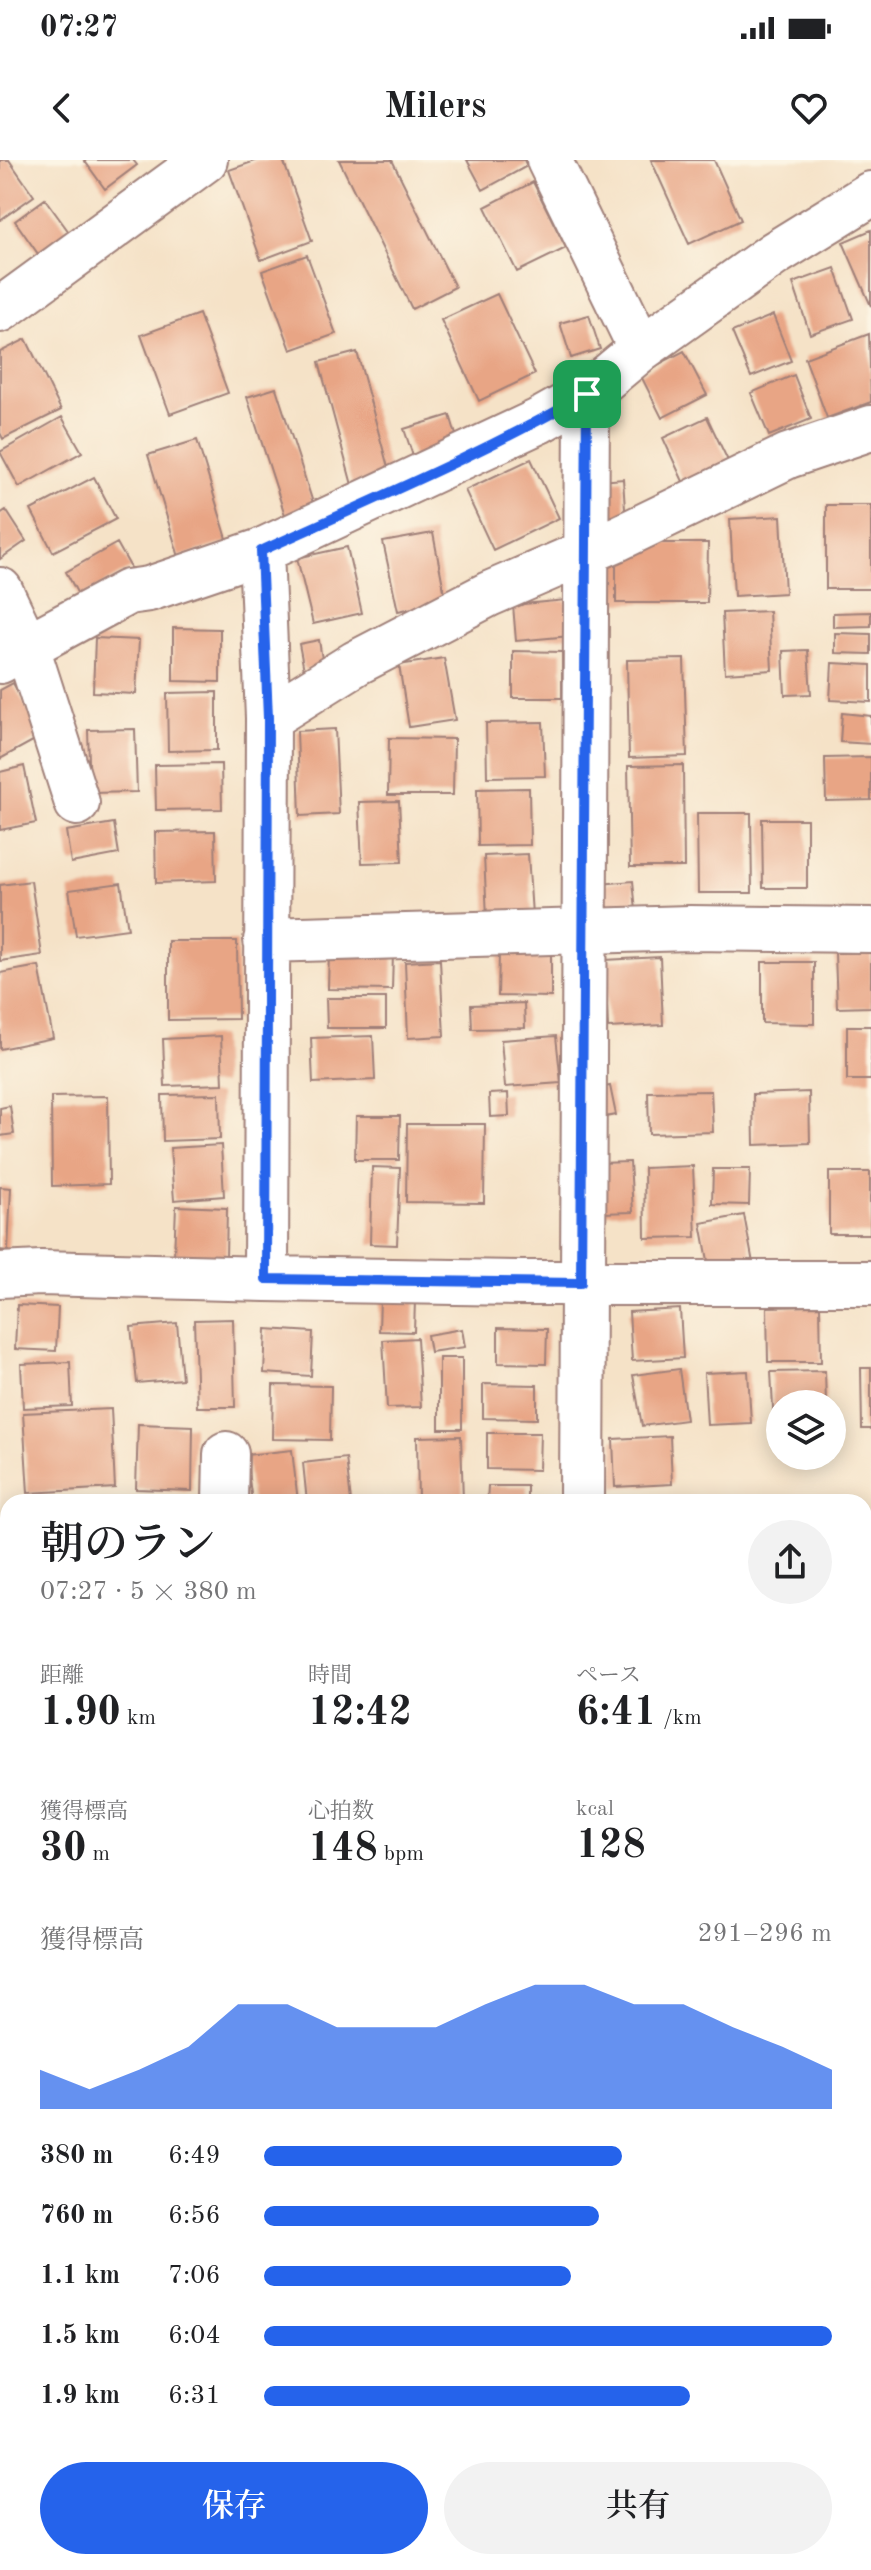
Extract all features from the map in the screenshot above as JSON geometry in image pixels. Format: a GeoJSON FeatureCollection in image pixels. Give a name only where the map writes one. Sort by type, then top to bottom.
{"type":"FeatureCollection","features":[{"type":"Feature","properties":{"kind":"street"},"geometry":{"type":"LineString","coordinates":[[0,310],[205,160]]}},
{"type":"Feature","properties":{"kind":"street"},"geometry":{"type":"LineString","coordinates":[[549,160],[641,349]]}},
{"type":"Feature","properties":{"kind":"street"},"geometry":{"type":"LineString","coordinates":[[14,654],[128,592],[149,589],[261,551],[539,421],[587,394],[641,349],[774,254],[871,194]]}},
{"type":"Feature","properties":{"kind":"street"},"geometry":{"type":"LineString","coordinates":[[582,1494],[587,394]]}},
{"type":"Feature","properties":{"kind":"street"},"geometry":{"type":"LineString","coordinates":[[268,718],[356,663],[489,594],[584,553],[788,456],[871,428]]}},
{"type":"Feature","properties":{"kind":"street"},"geometry":{"type":"LineString","coordinates":[[261,551],[268,718],[266,1279]]}},
{"type":"Feature","properties":{"kind":"street"},"geometry":{"type":"LineString","coordinates":[[0,590],[14,654],[77,803]]}},
{"type":"Feature","properties":{"kind":"street"},"geometry":{"type":"LineString","coordinates":[[266,940],[690,928],[871,930]]}},
{"type":"Feature","properties":{"kind":"street"},"geometry":{"type":"LineString","coordinates":[[0,1275],[41,1273],[581,1283],[871,1283]]}},
{"type":"Feature","properties":{"kind":"street"},"geometry":{"type":"LineString","coordinates":[[225,1494],[226,1454]]}},
{"type":"Feature","properties":{"kind":"building"},"geometry":{"type":"Polygon","coordinates":[[[0,160],[9,160],[34,196],[0,220],[0,160]]]}},
{"type":"Feature","properties":{"kind":"building"},"geometry":{"type":"Polygon","coordinates":[[[84,160],[133,160],[137,165],[105,189],[84,160]]]}},
{"type":"Feature","properties":{"kind":"building"},"geometry":{"type":"Polygon","coordinates":[[[258,160],[283,160],[312,241],[261,260],[229,170],[258,160]]]}},
{"type":"Feature","properties":{"kind":"building"},"geometry":{"type":"Polygon","coordinates":[[[339,160],[392,160],[455,287],[412,309],[339,160]]]}},
{"type":"Feature","properties":{"kind":"building"},"geometry":{"type":"Polygon","coordinates":[[[467,160],[524,160],[527,166],[483,190],[467,160]]]}},
{"type":"Feature","properties":{"kind":"building"},"geometry":{"type":"Polygon","coordinates":[[[651,160],[714,160],[741,220],[689,244],[651,160]]]}},
{"type":"Feature","properties":{"kind":"building"},"geometry":{"type":"Polygon","coordinates":[[[533,182],[566,248],[517,272],[485,207],[533,182]]]}},
{"type":"Feature","properties":{"kind":"building"},"geometry":{"type":"Polygon","coordinates":[[[45,199],[74,239],[43,261],[15,221],[45,199]]]}},
{"type":"Feature","properties":{"kind":"building"},"geometry":{"type":"Polygon","coordinates":[[[871,230],[871,306],[843,242],[871,230]]]}},
{"type":"Feature","properties":{"kind":"building"},"geometry":{"type":"Polygon","coordinates":[[[307,255],[336,334],[291,350],[262,271],[307,255]]]}},
{"type":"Feature","properties":{"kind":"building"},"geometry":{"type":"Polygon","coordinates":[[[835,268],[853,319],[810,334],[793,283],[835,268]]]}},
{"type":"Feature","properties":{"kind":"building"},"geometry":{"type":"Polygon","coordinates":[[[497,294],[535,374],[479,401],[441,320],[497,294]]]}},
{"type":"Feature","properties":{"kind":"building"},"geometry":{"type":"Polygon","coordinates":[[[199,314],[228,393],[170,414],[141,335],[199,314]]]}},
{"type":"Feature","properties":{"kind":"building"},"geometry":{"type":"Polygon","coordinates":[[[589,315],[600,349],[571,358],[560,323],[589,315]]]}},
{"type":"Feature","properties":{"kind":"building"},"geometry":{"type":"Polygon","coordinates":[[[773,315],[791,361],[751,377],[732,332],[773,315]]]}},
{"type":"Feature","properties":{"kind":"building"},"geometry":{"type":"Polygon","coordinates":[[[869,334],[871,402],[827,418],[805,358],[869,334]]]}},
{"type":"Feature","properties":{"kind":"building"},"geometry":{"type":"Polygon","coordinates":[[[26,339],[61,410],[3,439],[0,433],[0,352],[26,339]]]}},
{"type":"Feature","properties":{"kind":"building"},"geometry":{"type":"Polygon","coordinates":[[[684,351],[707,395],[662,418],[640,374],[684,351]]]}},
{"type":"Feature","properties":{"kind":"building"},"geometry":{"type":"Polygon","coordinates":[[[357,352],[390,475],[352,485],[319,362],[357,352]]]}},
{"type":"Feature","properties":{"kind":"building"},"geometry":{"type":"Polygon","coordinates":[[[794,375],[811,419],[769,436],[751,393],[794,375]]]}},
{"type":"Feature","properties":{"kind":"building"},"geometry":{"type":"Polygon","coordinates":[[[276,388],[315,509],[286,518],[247,397],[276,388]]]}},
{"type":"Feature","properties":{"kind":"building"},"geometry":{"type":"Polygon","coordinates":[[[450,415],[459,445],[414,459],[404,429],[450,415]]]}},
{"type":"Feature","properties":{"kind":"building"},"geometry":{"type":"Polygon","coordinates":[[[62,417],[82,452],[19,487],[0,452],[62,417]]]}},
{"type":"Feature","properties":{"kind":"building"},"geometry":{"type":"Polygon","coordinates":[[[707,417],[731,467],[686,488],[663,438],[707,417]]]}},
{"type":"Feature","properties":{"kind":"building"},"geometry":{"type":"Polygon","coordinates":[[[197,440],[228,542],[179,557],[148,455],[197,440]]]}},
{"type":"Feature","properties":{"kind":"building"},"geometry":{"type":"Polygon","coordinates":[[[531,459],[559,518],[493,550],[465,490],[531,459]]]}},
{"type":"Feature","properties":{"kind":"building"},"geometry":{"type":"Polygon","coordinates":[[[94,477],[116,519],[53,552],[31,510],[94,477]]]}},
{"type":"Feature","properties":{"kind":"building"},"geometry":{"type":"Polygon","coordinates":[[[623,479],[626,524],[594,526],[590,482],[623,479]]]}},
{"type":"Feature","properties":{"kind":"building"},"geometry":{"type":"Polygon","coordinates":[[[826,505],[871,505],[871,589],[826,589],[826,505]]]}},
{"type":"Feature","properties":{"kind":"building"},"geometry":{"type":"Polygon","coordinates":[[[6,510],[26,541],[0,559],[0,514],[6,510]]]}},
{"type":"Feature","properties":{"kind":"building"},"geometry":{"type":"Polygon","coordinates":[[[781,516],[785,593],[734,596],[730,519],[781,516]]]}},
{"type":"Feature","properties":{"kind":"building"},"geometry":{"type":"Polygon","coordinates":[[[433,533],[446,601],[398,611],[383,542],[433,533]]]}},
{"type":"Feature","properties":{"kind":"building"},"geometry":{"type":"Polygon","coordinates":[[[117,543],[131,568],[80,598],[66,572],[117,543]]]}},
{"type":"Feature","properties":{"kind":"building"},"geometry":{"type":"Polygon","coordinates":[[[616,543],[708,543],[707,603],[616,603],[616,543]]]}},
{"type":"Feature","properties":{"kind":"building"},"geometry":{"type":"Polygon","coordinates":[[[347,547],[362,613],[313,624],[297,558],[347,547]]]}},
{"type":"Feature","properties":{"kind":"building"},"geometry":{"type":"Polygon","coordinates":[[[566,600],[570,636],[516,641],[513,605],[566,600]]]}},
{"type":"Feature","properties":{"kind":"building"},"geometry":{"type":"Polygon","coordinates":[[[769,611],[772,670],[725,673],[722,613],[769,611]]]}},
{"type":"Feature","properties":{"kind":"building"},"geometry":{"type":"Polygon","coordinates":[[[871,612],[871,626],[833,627],[833,613],[871,612]]]}},
{"type":"Feature","properties":{"kind":"building"},"geometry":{"type":"Polygon","coordinates":[[[173,628],[220,629],[220,682],[173,681],[173,628]]]}},
{"type":"Feature","properties":{"kind":"building"},"geometry":{"type":"Polygon","coordinates":[[[835,633],[871,634],[871,654],[835,653],[835,633]]]}},
{"type":"Feature","properties":{"kind":"building"},"geometry":{"type":"Polygon","coordinates":[[[95,638],[139,640],[136,694],[93,692],[95,638]]]}},
{"type":"Feature","properties":{"kind":"building"},"geometry":{"type":"Polygon","coordinates":[[[319,640],[323,666],[304,670],[299,644],[319,640]]]}},
{"type":"Feature","properties":{"kind":"building"},"geometry":{"type":"Polygon","coordinates":[[[808,650],[811,694],[785,695],[783,651],[808,650]]]}},
{"type":"Feature","properties":{"kind":"building"},"geometry":{"type":"Polygon","coordinates":[[[513,651],[562,652],[562,698],[513,698],[513,651]]]}},
{"type":"Feature","properties":{"kind":"building"},"geometry":{"type":"Polygon","coordinates":[[[444,658],[455,720],[409,727],[399,665],[444,658]]]}},
{"type":"Feature","properties":{"kind":"building"},"geometry":{"type":"Polygon","coordinates":[[[684,659],[687,756],[629,758],[627,660],[684,659]]]}},
{"type":"Feature","properties":{"kind":"building"},"geometry":{"type":"Polygon","coordinates":[[[832,663],[871,665],[871,702],[830,700],[832,663]]]}},
{"type":"Feature","properties":{"kind":"building"},"geometry":{"type":"Polygon","coordinates":[[[13,683],[42,736],[0,759],[0,690],[13,683]]]}},
{"type":"Feature","properties":{"kind":"building"},"geometry":{"type":"Polygon","coordinates":[[[217,692],[217,750],[168,751],[167,693],[217,692]]]}},
{"type":"Feature","properties":{"kind":"building"},"geometry":{"type":"Polygon","coordinates":[[[842,713],[871,716],[871,744],[840,742],[842,713]]]}},
{"type":"Feature","properties":{"kind":"building"},"geometry":{"type":"Polygon","coordinates":[[[543,722],[545,776],[487,777],[486,723],[543,722]]]}},
{"type":"Feature","properties":{"kind":"building"},"geometry":{"type":"Polygon","coordinates":[[[135,729],[137,792],[90,793],[88,730],[135,729]]]}},
{"type":"Feature","properties":{"kind":"building"},"geometry":{"type":"Polygon","coordinates":[[[335,729],[339,814],[300,816],[297,731],[335,729]]]}},
{"type":"Feature","properties":{"kind":"building"},"geometry":{"type":"Polygon","coordinates":[[[389,738],[454,739],[453,795],[388,795],[389,738]]]}},
{"type":"Feature","properties":{"kind":"building"},"geometry":{"type":"Polygon","coordinates":[[[871,757],[871,800],[826,801],[825,758],[871,757]]]}},
{"type":"Feature","properties":{"kind":"building"},"geometry":{"type":"Polygon","coordinates":[[[221,764],[222,809],[156,810],[155,765],[221,764]]]}},
{"type":"Feature","properties":{"kind":"building"},"geometry":{"type":"Polygon","coordinates":[[[683,765],[684,867],[630,867],[628,766],[683,765]]]}},
{"type":"Feature","properties":{"kind":"building"},"geometry":{"type":"Polygon","coordinates":[[[24,766],[36,823],[0,830],[0,772],[24,766]]]}},
{"type":"Feature","properties":{"kind":"building"},"geometry":{"type":"Polygon","coordinates":[[[529,788],[530,845],[478,846],[477,789],[529,788]]]}},
{"type":"Feature","properties":{"kind":"building"},"geometry":{"type":"Polygon","coordinates":[[[399,801],[402,862],[362,863],[359,802],[399,801]]]}},
{"type":"Feature","properties":{"kind":"building"},"geometry":{"type":"Polygon","coordinates":[[[697,813],[751,813],[752,893],[698,893],[697,813]]]}},
{"type":"Feature","properties":{"kind":"building"},"geometry":{"type":"Polygon","coordinates":[[[762,819],[807,819],[807,888],[763,888],[762,819]]]}},
{"type":"Feature","properties":{"kind":"building"},"geometry":{"type":"Polygon","coordinates":[[[114,823],[119,854],[71,863],[66,831],[114,823]]]}},
{"type":"Feature","properties":{"kind":"building"},"geometry":{"type":"Polygon","coordinates":[[[215,831],[216,881],[156,883],[155,832],[215,831]]]}},
{"type":"Feature","properties":{"kind":"building"},"geometry":{"type":"Polygon","coordinates":[[[528,854],[532,915],[487,917],[484,856],[528,854]]]}},
{"type":"Feature","properties":{"kind":"building"},"geometry":{"type":"Polygon","coordinates":[[[31,881],[42,955],[0,961],[0,885],[31,881]]]}},
{"type":"Feature","properties":{"kind":"building"},"geometry":{"type":"Polygon","coordinates":[[[633,881],[637,920],[604,923],[600,884],[633,881]]]}},
{"type":"Feature","properties":{"kind":"building"},"geometry":{"type":"Polygon","coordinates":[[[121,883],[128,929],[76,936],[69,890],[121,883]]]}},
{"type":"Feature","properties":{"kind":"building"},"geometry":{"type":"Polygon","coordinates":[[[168,941],[237,941],[238,1019],[168,1020],[168,941]]]}},
{"type":"Feature","properties":{"kind":"building"},"geometry":{"type":"Polygon","coordinates":[[[329,951],[393,953],[392,990],[328,989],[329,951]]]}},
{"type":"Feature","properties":{"kind":"building"},"geometry":{"type":"Polygon","coordinates":[[[871,952],[871,1007],[837,1008],[835,953],[871,952]]]}},
{"type":"Feature","properties":{"kind":"building"},"geometry":{"type":"Polygon","coordinates":[[[499,953],[551,953],[551,997],[498,996],[499,953]]]}},
{"type":"Feature","properties":{"kind":"building"},"geometry":{"type":"Polygon","coordinates":[[[660,957],[663,1025],[608,1028],[605,960],[660,957]]]}},
{"type":"Feature","properties":{"kind":"building"},"geometry":{"type":"Polygon","coordinates":[[[440,960],[444,1036],[408,1038],[405,962],[440,960]]]}},
{"type":"Feature","properties":{"kind":"building"},"geometry":{"type":"Polygon","coordinates":[[[762,962],[814,962],[814,1024],[762,1023],[762,962]]]}},
{"type":"Feature","properties":{"kind":"building"},"geometry":{"type":"Polygon","coordinates":[[[39,966],[53,1038],[0,1049],[0,973],[39,966]]]}},
{"type":"Feature","properties":{"kind":"building"},"geometry":{"type":"Polygon","coordinates":[[[326,998],[386,998],[386,1028],[327,1028],[326,998]]]}},
{"type":"Feature","properties":{"kind":"building"},"geometry":{"type":"Polygon","coordinates":[[[524,1003],[525,1028],[472,1029],[471,1005],[524,1003]]]}},
{"type":"Feature","properties":{"kind":"building"},"geometry":{"type":"Polygon","coordinates":[[[847,1026],[871,1026],[871,1080],[847,1080],[847,1026]]]}},
{"type":"Feature","properties":{"kind":"building"},"geometry":{"type":"Polygon","coordinates":[[[221,1036],[223,1084],[165,1086],[163,1039],[221,1036]]]}},
{"type":"Feature","properties":{"kind":"building"},"geometry":{"type":"Polygon","coordinates":[[[373,1036],[375,1080],[313,1083],[311,1038],[373,1036]]]}},
{"type":"Feature","properties":{"kind":"building"},"geometry":{"type":"Polygon","coordinates":[[[556,1036],[561,1083],[505,1087],[501,1040],[556,1036]]]}},
{"type":"Feature","properties":{"kind":"building"},"geometry":{"type":"Polygon","coordinates":[[[610,1086],[616,1115],[600,1118],[594,1089],[610,1086]]]}},
{"type":"Feature","properties":{"kind":"building"},"geometry":{"type":"Polygon","coordinates":[[[711,1091],[713,1132],[649,1134],[648,1092],[711,1091]]]}},
{"type":"Feature","properties":{"kind":"building"},"geometry":{"type":"Polygon","coordinates":[[[809,1092],[810,1143],[754,1145],[753,1094],[809,1092]]]}},
{"type":"Feature","properties":{"kind":"building"},"geometry":{"type":"Polygon","coordinates":[[[508,1093],[509,1116],[490,1117],[489,1094],[508,1093]]]}},
{"type":"Feature","properties":{"kind":"building"},"geometry":{"type":"Polygon","coordinates":[[[219,1094],[220,1139],[163,1141],[162,1095],[219,1094]]]}},
{"type":"Feature","properties":{"kind":"building"},"geometry":{"type":"Polygon","coordinates":[[[108,1096],[109,1184],[52,1186],[51,1097],[108,1096]]]}},
{"type":"Feature","properties":{"kind":"building"},"geometry":{"type":"Polygon","coordinates":[[[10,1106],[14,1134],[0,1136],[0,1108],[10,1106]]]}},
{"type":"Feature","properties":{"kind":"building"},"geometry":{"type":"Polygon","coordinates":[[[356,1116],[400,1116],[399,1160],[355,1160],[356,1116]]]}},
{"type":"Feature","properties":{"kind":"building"},"geometry":{"type":"Polygon","coordinates":[[[407,1124],[485,1124],[484,1203],[406,1202],[407,1124]]]}},
{"type":"Feature","properties":{"kind":"building"},"geometry":{"type":"Polygon","coordinates":[[[221,1145],[224,1196],[174,1200],[170,1148],[221,1145]]]}},
{"type":"Feature","properties":{"kind":"building"},"geometry":{"type":"Polygon","coordinates":[[[630,1162],[633,1212],[602,1213],[600,1163],[630,1162]]]}},
{"type":"Feature","properties":{"kind":"building"},"geometry":{"type":"Polygon","coordinates":[[[693,1166],[696,1237],[645,1238],[644,1168],[693,1166]]]}},
{"type":"Feature","properties":{"kind":"building"},"geometry":{"type":"Polygon","coordinates":[[[372,1167],[400,1168],[397,1245],[370,1244],[372,1167]]]}},
{"type":"Feature","properties":{"kind":"building"},"geometry":{"type":"Polygon","coordinates":[[[713,1169],[750,1169],[749,1205],[712,1204],[713,1169]]]}},
{"type":"Feature","properties":{"kind":"building"},"geometry":{"type":"Polygon","coordinates":[[[829,1172],[870,1172],[870,1234],[829,1234],[829,1172]]]}},
{"type":"Feature","properties":{"kind":"building"},"geometry":{"type":"Polygon","coordinates":[[[0,1187],[11,1188],[8,1251],[0,1250],[0,1187]]]}},
{"type":"Feature","properties":{"kind":"building"},"geometry":{"type":"Polygon","coordinates":[[[176,1206],[227,1208],[226,1258],[174,1257],[176,1206]]]}},
{"type":"Feature","properties":{"kind":"building"},"geometry":{"type":"Polygon","coordinates":[[[744,1215],[753,1263],[710,1271],[701,1223],[744,1215]]]}},
{"type":"Feature","properties":{"kind":"building"},"geometry":{"type":"Polygon","coordinates":[[[380,1299],[415,1300],[414,1332],[379,1331],[380,1299]]]}},
{"type":"Feature","properties":{"kind":"building"},"geometry":{"type":"Polygon","coordinates":[[[17,1305],[58,1307],[56,1351],[15,1349],[17,1305]]]}},
{"type":"Feature","properties":{"kind":"building"},"geometry":{"type":"Polygon","coordinates":[[[820,1306],[821,1362],[768,1362],[767,1307],[820,1306]]]}},
{"type":"Feature","properties":{"kind":"building"},"geometry":{"type":"Polygon","coordinates":[[[680,1309],[683,1358],[632,1361],[629,1312],[680,1309]]]}},
{"type":"Feature","properties":{"kind":"building"},"geometry":{"type":"Polygon","coordinates":[[[233,1319],[235,1407],[197,1407],[194,1320],[233,1319]]]}},
{"type":"Feature","properties":{"kind":"building"},"geometry":{"type":"Polygon","coordinates":[[[177,1323],[182,1379],[137,1383],[131,1327],[177,1323]]]}},
{"type":"Feature","properties":{"kind":"building"},"geometry":{"type":"Polygon","coordinates":[[[498,1328],[547,1329],[546,1364],[498,1363],[498,1328]]]}},
{"type":"Feature","properties":{"kind":"building"},"geometry":{"type":"Polygon","coordinates":[[[266,1329],[313,1332],[311,1376],[264,1373],[266,1329]]]}},
{"type":"Feature","properties":{"kind":"building"},"geometry":{"type":"Polygon","coordinates":[[[462,1329],[465,1347],[430,1352],[427,1335],[462,1329]]]}},
{"type":"Feature","properties":{"kind":"building"},"geometry":{"type":"Polygon","coordinates":[[[417,1338],[421,1407],[387,1408],[383,1340],[417,1338]]]}},
{"type":"Feature","properties":{"kind":"building"},"geometry":{"type":"Polygon","coordinates":[[[439,1358],[462,1358],[462,1429],[439,1429],[439,1358]]]}},
{"type":"Feature","properties":{"kind":"building"},"geometry":{"type":"Polygon","coordinates":[[[70,1362],[72,1406],[23,1408],[21,1364],[70,1362]]]}},
{"type":"Feature","properties":{"kind":"building"},"geometry":{"type":"Polygon","coordinates":[[[861,1368],[871,1368],[871,1429],[862,1429],[861,1368]]]}},
{"type":"Feature","properties":{"kind":"building"},"geometry":{"type":"Polygon","coordinates":[[[679,1369],[686,1420],[642,1426],[633,1375],[679,1369]]]}},
{"type":"Feature","properties":{"kind":"building"},"geometry":{"type":"Polygon","coordinates":[[[748,1371],[751,1423],[707,1425],[704,1373],[748,1371]]]}},
{"type":"Feature","properties":{"kind":"building"},"geometry":{"type":"Polygon","coordinates":[[[825,1371],[826,1390],[772,1390],[771,1372],[825,1371]]]}},
{"type":"Feature","properties":{"kind":"building"},"geometry":{"type":"Polygon","coordinates":[[[483,1384],[537,1385],[537,1419],[483,1418],[483,1384]]]}},
{"type":"Feature","properties":{"kind":"building"},"geometry":{"type":"Polygon","coordinates":[[[273,1385],[331,1386],[330,1440],[272,1439],[273,1385]]]}},
{"type":"Feature","properties":{"kind":"building"},"geometry":{"type":"Polygon","coordinates":[[[111,1409],[115,1488],[28,1493],[23,1413],[111,1409]]]}},
{"type":"Feature","properties":{"kind":"building"},"geometry":{"type":"Polygon","coordinates":[[[138,1424],[193,1426],[192,1491],[136,1489],[138,1424]]]}},
{"type":"Feature","properties":{"kind":"building"},"geometry":{"type":"Polygon","coordinates":[[[487,1433],[540,1433],[539,1470],[487,1469],[487,1433]]]}},
{"type":"Feature","properties":{"kind":"building"},"geometry":{"type":"Polygon","coordinates":[[[461,1436],[463,1494],[418,1494],[417,1437],[461,1436]]]}},
{"type":"Feature","properties":{"kind":"building"},"geometry":{"type":"Polygon","coordinates":[[[670,1436],[672,1484],[615,1487],[613,1439],[670,1436]]]}},
{"type":"Feature","properties":{"kind":"building"},"geometry":{"type":"Polygon","coordinates":[[[292,1450],[297,1494],[251,1494],[246,1455],[292,1450]]]}},
{"type":"Feature","properties":{"kind":"building"},"geometry":{"type":"Polygon","coordinates":[[[346,1458],[350,1494],[306,1494],[303,1463],[346,1458]]]}},
{"type":"Feature","properties":{"kind":"building"},"geometry":{"type":"Polygon","coordinates":[[[488,1486],[527,1486],[527,1494],[488,1494],[488,1486]]]}},
{"type":"Feature","properties":{"kind":"route"},"geometry":{"type":"LineString","coordinates":[[587,394],[581,1283],[266,1279],[268,718],[261,551],[430,474],[587,394]]}}]}
